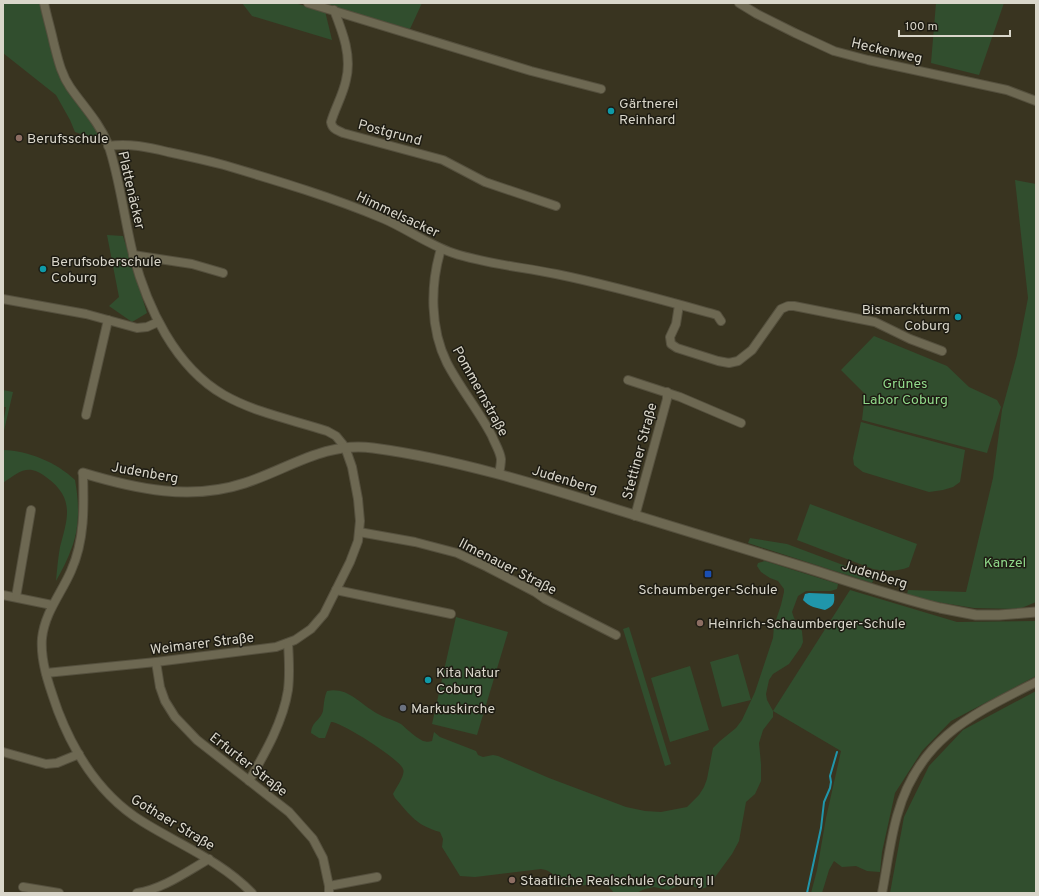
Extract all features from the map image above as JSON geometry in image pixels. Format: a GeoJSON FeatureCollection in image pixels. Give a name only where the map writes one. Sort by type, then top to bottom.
{"type":"FeatureCollection","features":[{"type":"Feature","properties":{"kind":"street","name":"Plattenäcker"},"geometry":{"type":"LineString","coordinates":[[44,3],[62,74],[69,86],[97,122],[108,146],[133,255],[158,322],[169,341],[189,366],[224,395],[252,407],[327,431],[336,436],[345,447]]}},
{"type":"Feature","properties":{"kind":"street"},"geometry":{"type":"LineString","coordinates":[[308,3],[531,71],[602,88]]}},
{"type":"Feature","properties":{"kind":"street","name":"Heckenweg"},"geometry":{"type":"LineString","coordinates":[[740,3],[757,14],[795,33],[840,52],[868,60],[1007,90],[1036,101]]}},
{"type":"Feature","properties":{"kind":"street","name":"Postgrund"},"geometry":{"type":"LineString","coordinates":[[334,10],[344,35],[348,56],[346,81],[331,122],[331,126],[335,130],[446,161],[485,182],[556,206]]}},
{"type":"Feature","properties":{"kind":"street","name":"Himmelsacker"},"geometry":{"type":"LineString","coordinates":[[108,146],[121,144],[143,146],[199,158],[300,187],[385,220],[441,249],[471,258],[556,274],[618,288],[717,315],[721,321]]}},
{"type":"Feature","properties":{"kind":"street","name":"Pommernstraße"},"geometry":{"type":"LineString","coordinates":[[441,249],[436,272],[434,298],[438,336],[448,364],[485,425],[498,450],[501,459],[499,474]]}},
{"type":"Feature","properties":{"kind":"street"},"geometry":{"type":"LineString","coordinates":[[133,255],[192,264],[224,273]]}},
{"type":"Feature","properties":{"kind":"street"},"geometry":{"type":"LineString","coordinates":[[3,299],[86,314],[142,328],[158,322]]}},
{"type":"Feature","properties":{"kind":"street"},"geometry":{"type":"LineString","coordinates":[[679,304],[676,324],[670,337],[671,344],[677,348],[718,362],[734,362],[748,355],[781,309],[788,306],[875,322],[910,339],[942,351]]}},
{"type":"Feature","properties":{"kind":"street"},"geometry":{"type":"LineString","coordinates":[[86,415],[108,320]]}},
{"type":"Feature","properties":{"kind":"street","name":"Stettiner Straße"},"geometry":{"type":"LineString","coordinates":[[628,380],[667,392],[741,423]]}},
{"type":"Feature","properties":{"kind":"street","name":"Stettiner Straße"},"geometry":{"type":"LineString","coordinates":[[635,516],[667,400],[667,392]]}},
{"type":"Feature","properties":{"kind":"street","name":"Judenberg"},"geometry":{"type":"LineString","coordinates":[[83,473],[120,484],[140,488],[174,493],[188,493],[216,490],[243,484],[319,453],[345,447],[371,447],[422,456],[499,474],[940,608],[976,615],[1036,612]]}},
{"type":"Feature","properties":{"kind":"street","name":"Weimarer Straße"},"geometry":{"type":"LineString","coordinates":[[46,673],[156,662],[276,646],[295,640],[311,629],[324,614],[350,562],[358,541],[360,521],[358,499],[352,467],[345,447]]}},
{"type":"Feature","properties":{"kind":"street","name":"Gothaer Straße"},"geometry":{"type":"LineString","coordinates":[[83,473],[84,519],[78,549],[71,571],[52,605],[42,639],[42,656],[46,673],[64,724],[79,754],[102,787],[128,812],[149,826],[210,859],[252,893]]}},
{"type":"Feature","properties":{"kind":"street"},"geometry":{"type":"LineString","coordinates":[[16,597],[31,510]]}},
{"type":"Feature","properties":{"kind":"street","name":"Ilmenauer Straße"},"geometry":{"type":"LineString","coordinates":[[359,532],[415,542],[457,553],[487,567],[535,592],[545,599],[616,635]]}},
{"type":"Feature","properties":{"kind":"street"},"geometry":{"type":"LineString","coordinates":[[336,590],[451,614]]}},
{"type":"Feature","properties":{"kind":"street"},"geometry":{"type":"LineString","coordinates":[[3,595],[52,605]]}},
{"type":"Feature","properties":{"kind":"street"},"geometry":{"type":"LineString","coordinates":[[249,781],[282,713],[288,691],[290,674],[288,643]]}},
{"type":"Feature","properties":{"kind":"street","name":"Erfurter Straße"},"geometry":{"type":"LineString","coordinates":[[156,662],[160,687],[165,701],[175,716],[197,740],[288,812],[313,839],[323,858],[329,890],[377,877]]}},
{"type":"Feature","properties":{"kind":"street"},"geometry":{"type":"LineString","coordinates":[[882,893],[897,814],[910,780],[926,756],[952,730],[1001,700],[1036,682]]}},
{"type":"Feature","properties":{"kind":"street"},"geometry":{"type":"LineString","coordinates":[[3,752],[46,764],[57,763],[79,754]]}},
{"type":"Feature","properties":{"kind":"street"},"geometry":{"type":"LineString","coordinates":[[136,893],[146,892],[166,884],[210,859]]}},
{"type":"Feature","properties":{"kind":"street"},"geometry":{"type":"LineString","coordinates":[[23,887],[59,893]]}},
{"type":"Feature","properties":{"kind":"green space"},"geometry":{"type":"Polygon","coordinates":[[[3,3],[42,3],[61,79],[94,122],[97,137],[93,138],[75,132],[56,95],[3,53],[3,3]]]}},
{"type":"Feature","properties":{"kind":"green space"},"geometry":{"type":"Polygon","coordinates":[[[242,3],[294,3],[325,11],[332,40],[252,16],[242,3]]]}},
{"type":"Feature","properties":{"kind":"green space"},"geometry":{"type":"Polygon","coordinates":[[[321,3],[422,3],[410,29],[321,3]]]}},
{"type":"Feature","properties":{"kind":"green space"},"geometry":{"type":"Polygon","coordinates":[[[936,3],[1004,3],[979,75],[931,63],[936,3]]]}},
{"type":"Feature","properties":{"kind":"green space","name":"Kanzel"},"geometry":{"type":"Polygon","coordinates":[[[1015,180],[1036,184],[1036,602],[1019,609],[974,608],[931,601],[907,594],[908,590],[966,592],[993,478],[1002,410],[1017,355],[1028,298],[1015,180]]]}},
{"type":"Feature","properties":{"kind":"green space"},"geometry":{"type":"Polygon","coordinates":[[[107,235],[123,236],[147,313],[132,322],[109,306],[119,297],[107,235]]]}},
{"type":"Feature","properties":{"kind":"green space","name":"Grünes Labor Coburg"},"geometry":{"type":"Polygon","coordinates":[[[874,336],[947,366],[969,387],[997,400],[1001,407],[987,453],[862,420],[865,394],[841,370],[874,336]]]}},
{"type":"Feature","properties":{"kind":"green space"},"geometry":{"type":"Polygon","coordinates":[[[3,390],[13,392],[3,435],[6,407],[3,407],[3,390]]]}},
{"type":"Feature","properties":{"kind":"green space"},"geometry":{"type":"Polygon","coordinates":[[[861,422],[965,450],[960,482],[953,487],[929,492],[863,472],[854,465],[853,458],[861,422]]]}},
{"type":"Feature","properties":{"kind":"green space"},"geometry":{"type":"Polygon","coordinates":[[[3,450],[32,455],[42,459],[59,468],[75,480],[78,505],[78,522],[75,539],[69,556],[56,581],[59,551],[67,517],[65,500],[62,493],[55,485],[46,477],[34,470],[24,471],[14,475],[3,483],[3,450]]]}},
{"type":"Feature","properties":{"kind":"green space"},"geometry":{"type":"Polygon","coordinates":[[[810,504],[917,544],[909,567],[891,571],[873,569],[797,540],[810,504]]]}},
{"type":"Feature","properties":{"kind":"green space"},"geometry":{"type":"Polygon","coordinates":[[[750,538],[787,544],[875,577],[872,583],[748,543],[750,538]]]}},
{"type":"Feature","properties":{"kind":"green space"},"geometry":{"type":"Polygon","coordinates":[[[765,561],[838,584],[837,589],[831,591],[806,591],[798,596],[792,612],[802,631],[803,642],[789,664],[773,674],[769,680],[766,694],[767,700],[773,711],[773,717],[763,730],[759,743],[761,781],[755,794],[746,802],[739,841],[732,854],[710,884],[705,888],[699,889],[691,885],[683,884],[668,890],[654,887],[636,893],[614,893],[606,883],[566,887],[552,874],[541,869],[475,877],[460,876],[442,847],[443,839],[440,832],[419,823],[395,798],[393,794],[402,778],[404,771],[392,757],[369,741],[337,723],[331,722],[325,738],[319,738],[311,733],[314,723],[323,711],[327,691],[341,691],[352,696],[376,713],[401,724],[423,741],[432,741],[434,732],[440,737],[476,751],[478,755],[483,757],[493,755],[498,756],[549,778],[626,807],[645,811],[661,812],[687,807],[699,795],[704,787],[713,748],[736,728],[742,720],[755,692],[773,638],[774,626],[781,605],[784,589],[778,581],[761,572],[757,566],[758,563],[765,561]]]}},
{"type":"Feature","properties":{"kind":"green space"},"geometry":{"type":"Polygon","coordinates":[[[850,590],[957,622],[1036,621],[1036,676],[951,721],[922,751],[895,793],[882,852],[880,872],[867,871],[856,866],[842,867],[834,861],[829,870],[822,893],[811,893],[841,751],[773,711],[850,590]]]}},
{"type":"Feature","properties":{"kind":"green space"},"geometry":{"type":"Polygon","coordinates":[[[456,617],[508,632],[477,735],[432,724],[456,617]]]}},
{"type":"Feature","properties":{"kind":"green space"},"geometry":{"type":"Polygon","coordinates":[[[629,627],[671,764],[665,766],[623,629],[629,627]]]}},
{"type":"Feature","properties":{"kind":"green space"},"geometry":{"type":"Polygon","coordinates":[[[738,654],[751,700],[722,707],[710,662],[738,654]]]}},
{"type":"Feature","properties":{"kind":"green space"},"geometry":{"type":"Polygon","coordinates":[[[690,666],[709,730],[670,742],[651,678],[690,666]]]}},
{"type":"Feature","properties":{"kind":"green space"},"geometry":{"type":"Polygon","coordinates":[[[1036,691],[1036,893],[890,893],[904,817],[929,766],[963,730],[1036,691]]]}},
{"type":"Feature","properties":{"kind":"water"},"geometry":{"type":"Polygon","coordinates":[[[805,594],[834,594],[833,604],[825,610],[810,606],[803,600],[805,594]]]}},
{"type":"Feature","properties":{"kind":"waterway"},"geometry":{"type":"LineString","coordinates":[[807,893],[821,828],[824,802],[830,788],[830,776],[837,752]]}},
{"type":"Feature","properties":{"kind":"place","name":"Gärtnerei Reinhard"},"geometry":{"type":"Point","coordinates":[611,111]}},
{"type":"Feature","properties":{"kind":"place","name":"Berufsschule"},"geometry":{"type":"Point","coordinates":[19,138]}},
{"type":"Feature","properties":{"kind":"place","name":"Berufsoberschule Coburg"},"geometry":{"type":"Point","coordinates":[43,269]}},
{"type":"Feature","properties":{"kind":"place","name":"Bismarckturm Coburg"},"geometry":{"type":"Point","coordinates":[958,317]}},
{"type":"Feature","properties":{"kind":"place","name":"Schaumberger-Schule"},"geometry":{"type":"Point","coordinates":[708,574]}},
{"type":"Feature","properties":{"kind":"place","name":"Heinrich-Schaumberger-Schule"},"geometry":{"type":"Point","coordinates":[700,623]}},
{"type":"Feature","properties":{"kind":"place","name":"Kita Natur Coburg"},"geometry":{"type":"Point","coordinates":[428,680]}},
{"type":"Feature","properties":{"kind":"place","name":"Markuskirche"},"geometry":{"type":"Point","coordinates":[403,708]}},
{"type":"Feature","properties":{"kind":"place","name":"Staatliche Realschule Coburg II"},"geometry":{"type":"Point","coordinates":[512,880]}}]}
